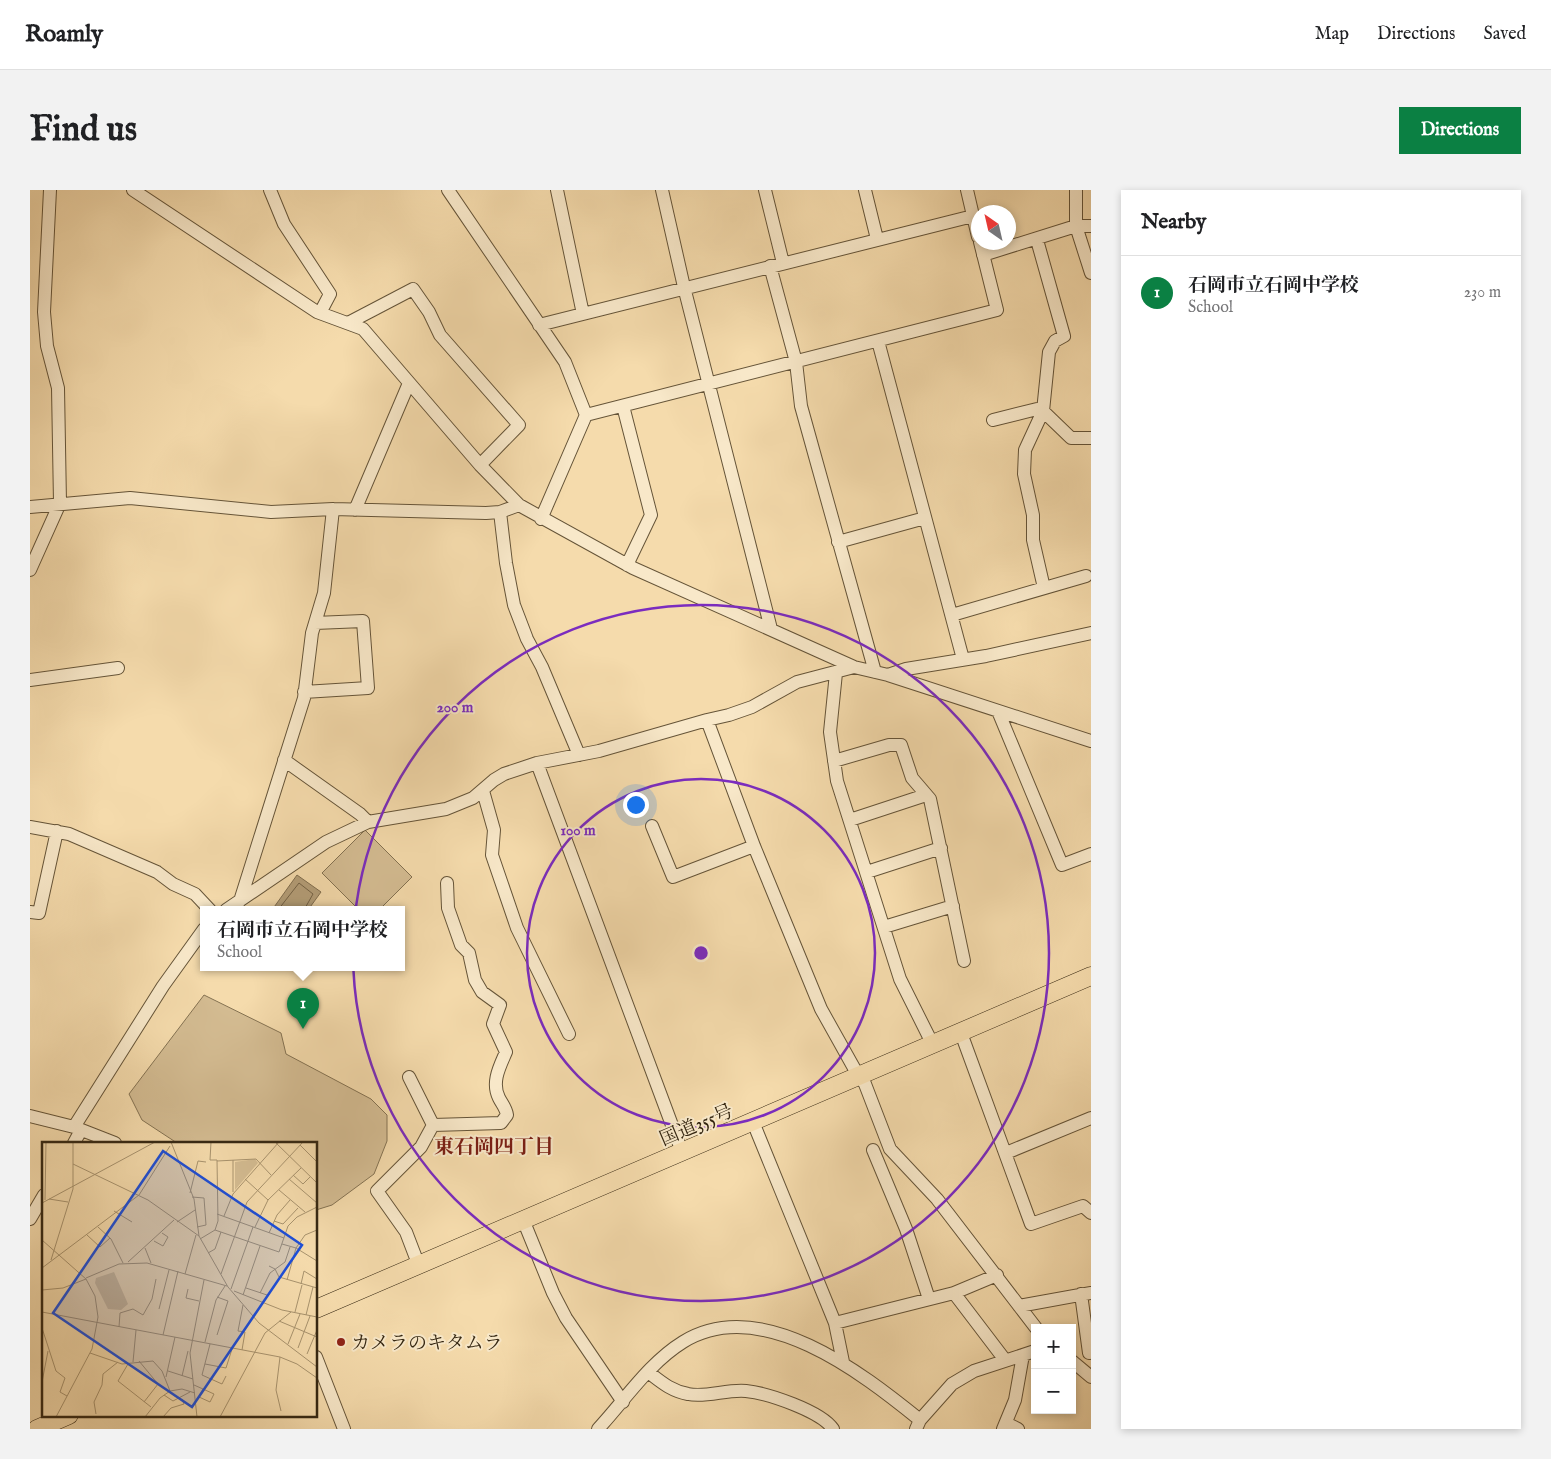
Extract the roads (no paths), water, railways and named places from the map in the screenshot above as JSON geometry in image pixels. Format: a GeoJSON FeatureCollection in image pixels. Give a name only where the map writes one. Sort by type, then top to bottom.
{"type":"FeatureCollection","features":[{"type":"Feature","properties":{"kind":"highway","name":"国道355号"},"geometry":{"type":"LineString","coordinates":[[318,1308],[524,1222],[682,1152],[1090,978]]}},
{"type":"Feature","properties":{"kind":"highway"},"geometry":{"type":"LineString","coordinates":[[37,1429],[67,1416]]}},
{"type":"Feature","properties":{"kind":"street"},"geometry":{"type":"LineString","coordinates":[[30,570],[60,503],[58,388],[47,346],[44,312],[50,190]]}},
{"type":"Feature","properties":{"kind":"street"},"geometry":{"type":"LineString","coordinates":[[133,190],[320,313],[363,329],[480,465],[519,505],[541,518],[627,565],[854,668],[888,675],[1091,741]]}},
{"type":"Feature","properties":{"kind":"street"},"geometry":{"type":"LineString","coordinates":[[270,190],[284,224],[330,294],[320,313]]}},
{"type":"Feature","properties":{"kind":"street"},"geometry":{"type":"LineString","coordinates":[[448,190],[566,362],[586,415],[541,518]]}},
{"type":"Feature","properties":{"kind":"street"},"geometry":{"type":"LineString","coordinates":[[557,190],[583,314]]}},
{"type":"Feature","properties":{"kind":"street"},"geometry":{"type":"LineString","coordinates":[[662,190],[684,287],[771,629]]}},
{"type":"Feature","properties":{"kind":"street"},"geometry":{"type":"LineString","coordinates":[[765,190],[783,263]]}},
{"type":"Feature","properties":{"kind":"street"},"geometry":{"type":"LineString","coordinates":[[865,190],[878,240]]}},
{"type":"Feature","properties":{"kind":"street"},"geometry":{"type":"LineString","coordinates":[[967,190],[971,207]]}},
{"type":"Feature","properties":{"kind":"street"},"geometry":{"type":"LineString","coordinates":[[1076,190],[1076,226],[1091,272]]}},
{"type":"Feature","properties":{"kind":"street"},"geometry":{"type":"LineString","coordinates":[[539,324],[971,217]]}},
{"type":"Feature","properties":{"kind":"street"},"geometry":{"type":"LineString","coordinates":[[1016,243],[1037,240],[1076,226],[1091,226]]}},
{"type":"Feature","properties":{"kind":"street"},"geometry":{"type":"LineString","coordinates":[[1037,240],[1064,336],[1055,341],[1049,352],[1043,411],[1025,450],[1024,474],[1033,516],[1033,540],[1044,588]]}},
{"type":"Feature","properties":{"kind":"street"},"geometry":{"type":"LineString","coordinates":[[586,415],[997,310],[981,250]]}},
{"type":"Feature","properties":{"kind":"street"},"geometry":{"type":"LineString","coordinates":[[770,266],[796,362],[801,406],[875,672]]}},
{"type":"Feature","properties":{"kind":"street"},"geometry":{"type":"LineString","coordinates":[[348,323],[413,289],[429,312],[440,335],[519,426],[480,465]]}},
{"type":"Feature","properties":{"kind":"street"},"geometry":{"type":"LineString","coordinates":[[878,341],[963,659]]}},
{"type":"Feature","properties":{"kind":"street"},"geometry":{"type":"LineString","coordinates":[[355,510],[409,383]]}},
{"type":"Feature","properties":{"kind":"street"},"geometry":{"type":"LineString","coordinates":[[623,406],[650,515],[627,565]]}},
{"type":"Feature","properties":{"kind":"street"},"geometry":{"type":"LineString","coordinates":[[994,420],[1028,409],[1043,411],[1072,438],[1091,438]]}},
{"type":"Feature","properties":{"kind":"street"},"geometry":{"type":"LineString","coordinates":[[30,507],[130,498],[271,512],[333,510],[500,512],[519,505]]}},
{"type":"Feature","properties":{"kind":"street"},"geometry":{"type":"LineString","coordinates":[[240,901],[304,692],[315,623],[324,594],[333,510]]}},
{"type":"Feature","properties":{"kind":"street"},"geometry":{"type":"LineString","coordinates":[[500,512],[506,563],[514,605],[527,639],[542,667],[580,756]]}},
{"type":"Feature","properties":{"kind":"street"},"geometry":{"type":"LineString","coordinates":[[838,542],[925,518]]}},
{"type":"Feature","properties":{"kind":"street"},"geometry":{"type":"LineString","coordinates":[[952,615],[1086,576]]}},
{"type":"Feature","properties":{"kind":"street"},"geometry":{"type":"LineString","coordinates":[[304,692],[368,688],[363,621],[315,623]]}},
{"type":"Feature","properties":{"kind":"street"},"geometry":{"type":"LineString","coordinates":[[888,675],[906,669],[986,656],[1091,633]]}},
{"type":"Feature","properties":{"kind":"street"},"geometry":{"type":"LineString","coordinates":[[30,680],[118,668]]}},
{"type":"Feature","properties":{"kind":"street"},"geometry":{"type":"LineString","coordinates":[[232,906],[326,842],[368,822],[446,809],[460,804],[483,791],[494,780],[504,774],[537,763],[580,756],[729,715],[752,707],[796,682],[813,676],[854,668]]}},
{"type":"Feature","properties":{"kind":"street"},"geometry":{"type":"LineString","coordinates":[[836,673],[830,732],[837,781],[904,986],[933,1045]]}},
{"type":"Feature","properties":{"kind":"street"},"geometry":{"type":"LineString","coordinates":[[998,711],[1062,865],[1091,854]]}},
{"type":"Feature","properties":{"kind":"street"},"geometry":{"type":"LineString","coordinates":[[707,720],[754,846],[822,1009],[859,1077],[865,1084],[890,1149],[938,1199],[1033,1324]]}},
{"type":"Feature","properties":{"kind":"street"},"geometry":{"type":"LineString","coordinates":[[834,761],[888,745],[902,745],[912,778],[930,799],[964,961]]}},
{"type":"Feature","properties":{"kind":"street"},"geometry":{"type":"LineString","coordinates":[[284,760],[360,814],[368,822]]}},
{"type":"Feature","properties":{"kind":"street"},"geometry":{"type":"LineString","coordinates":[[537,763],[682,1152]]}},
{"type":"Feature","properties":{"kind":"street"},"geometry":{"type":"LineString","coordinates":[[483,791],[494,830],[492,855],[516,928],[569,1034]]}},
{"type":"Feature","properties":{"kind":"street"},"geometry":{"type":"LineString","coordinates":[[850,820],[926,795]]}},
{"type":"Feature","properties":{"kind":"street"},"geometry":{"type":"LineString","coordinates":[[652,826],[673,877],[754,846]]}},
{"type":"Feature","properties":{"kind":"street"},"geometry":{"type":"LineString","coordinates":[[30,827],[57,831],[157,872],[173,884],[195,894],[206,906]]}},
{"type":"Feature","properties":{"kind":"street"},"geometry":{"type":"LineString","coordinates":[[30,912],[39,913],[57,831]]}},
{"type":"Feature","properties":{"kind":"street"},"geometry":{"type":"LineString","coordinates":[[866,872],[941,848]]}},
{"type":"Feature","properties":{"kind":"street"},"geometry":{"type":"LineString","coordinates":[[433,1125],[501,1123],[507,1115],[506,1109],[498,1096],[495,1081],[506,1052],[493,1024],[500,1005],[482,992],[475,980],[469,953],[461,945],[448,908],[447,883]]}},
{"type":"Feature","properties":{"kind":"street"},"geometry":{"type":"LineString","coordinates":[[884,927],[953,906]]}},
{"type":"Feature","properties":{"kind":"street"},"geometry":{"type":"LineString","coordinates":[[74,1142],[78,1128],[163,986],[200,935]]}},
{"type":"Feature","properties":{"kind":"street"},"geometry":{"type":"LineString","coordinates":[[961,1033],[1031,1224],[1084,1206],[1091,1214]]}},
{"type":"Feature","properties":{"kind":"street"},"geometry":{"type":"LineString","coordinates":[[409,1077],[433,1125]]}},
{"type":"Feature","properties":{"kind":"street"},"geometry":{"type":"LineString","coordinates":[[30,1116],[78,1128],[113,1142]]}},
{"type":"Feature","properties":{"kind":"street"},"geometry":{"type":"LineString","coordinates":[[1006,1153],[1091,1118]]}},
{"type":"Feature","properties":{"kind":"street"},"geometry":{"type":"LineString","coordinates":[[753,1122],[835,1323],[843,1362]]}},
{"type":"Feature","properties":{"kind":"street"},"geometry":{"type":"LineString","coordinates":[[419,1266],[406,1232],[377,1191],[421,1147],[433,1125]]}},
{"type":"Feature","properties":{"kind":"street"},"geometry":{"type":"LineString","coordinates":[[873,1150],[906,1229],[929,1299]]}},
{"type":"Feature","properties":{"kind":"street"},"geometry":{"type":"LineString","coordinates":[[30,1219],[42,1198]]}},
{"type":"Feature","properties":{"kind":"street"},"geometry":{"type":"LineString","coordinates":[[524,1222],[553,1293],[566,1318],[623,1402]]}},
{"type":"Feature","properties":{"kind":"street"},"geometry":{"type":"LineString","coordinates":[[835,1323],[954,1293],[997,1275]]}},
{"type":"Feature","properties":{"kind":"street"},"geometry":{"type":"LineString","coordinates":[[954,1293],[1005,1360]]}},
{"type":"Feature","properties":{"kind":"street"},"geometry":{"type":"LineString","coordinates":[[1019,1306],[1086,1294],[1088,1353],[1091,1352]]}},
{"type":"Feature","properties":{"kind":"street"},"geometry":{"type":"LineString","coordinates":[[598,1429],[648,1372],[684,1341],[721,1329],[743,1328],[787,1337],[843,1362],[874,1383],[918,1425],[952,1384],[974,1371],[1029,1353]]}},
{"type":"Feature","properties":{"kind":"street"},"geometry":{"type":"LineString","coordinates":[[1018,1429],[1004,1426],[1015,1400],[1029,1353]]}},
{"type":"Feature","properties":{"kind":"street"},"geometry":{"type":"LineString","coordinates":[[318,1362],[344,1429]]}},
{"type":"Feature","properties":{"kind":"street"},"geometry":{"type":"LineString","coordinates":[[1076,1364],[1091,1377]]}},
{"type":"Feature","properties":{"kind":"street"},"geometry":{"type":"LineString","coordinates":[[648,1372],[670,1389],[690,1395],[745,1391],[780,1398],[810,1413],[834,1429]]}},
{"type":"Feature","properties":{"kind":"water"},"geometry":{"type":"Polygon","coordinates":[[[297,875],[321,892],[311,906],[275,906],[297,875]]]}},
{"type":"Feature","properties":{"kind":"place","name":"石岡市立石岡中学校"},"geometry":{"type":"Point","coordinates":[303,1029]}},
{"type":"Feature","properties":{"kind":"place","name":"カメラのキタムラ"},"geometry":{"type":"Point","coordinates":[341,1342]}},
{"type":"Feature","properties":{"kind":"district","name":"東石岡四丁目"},"geometry":{"type":"Point","coordinates":[494,1146]}}]}
